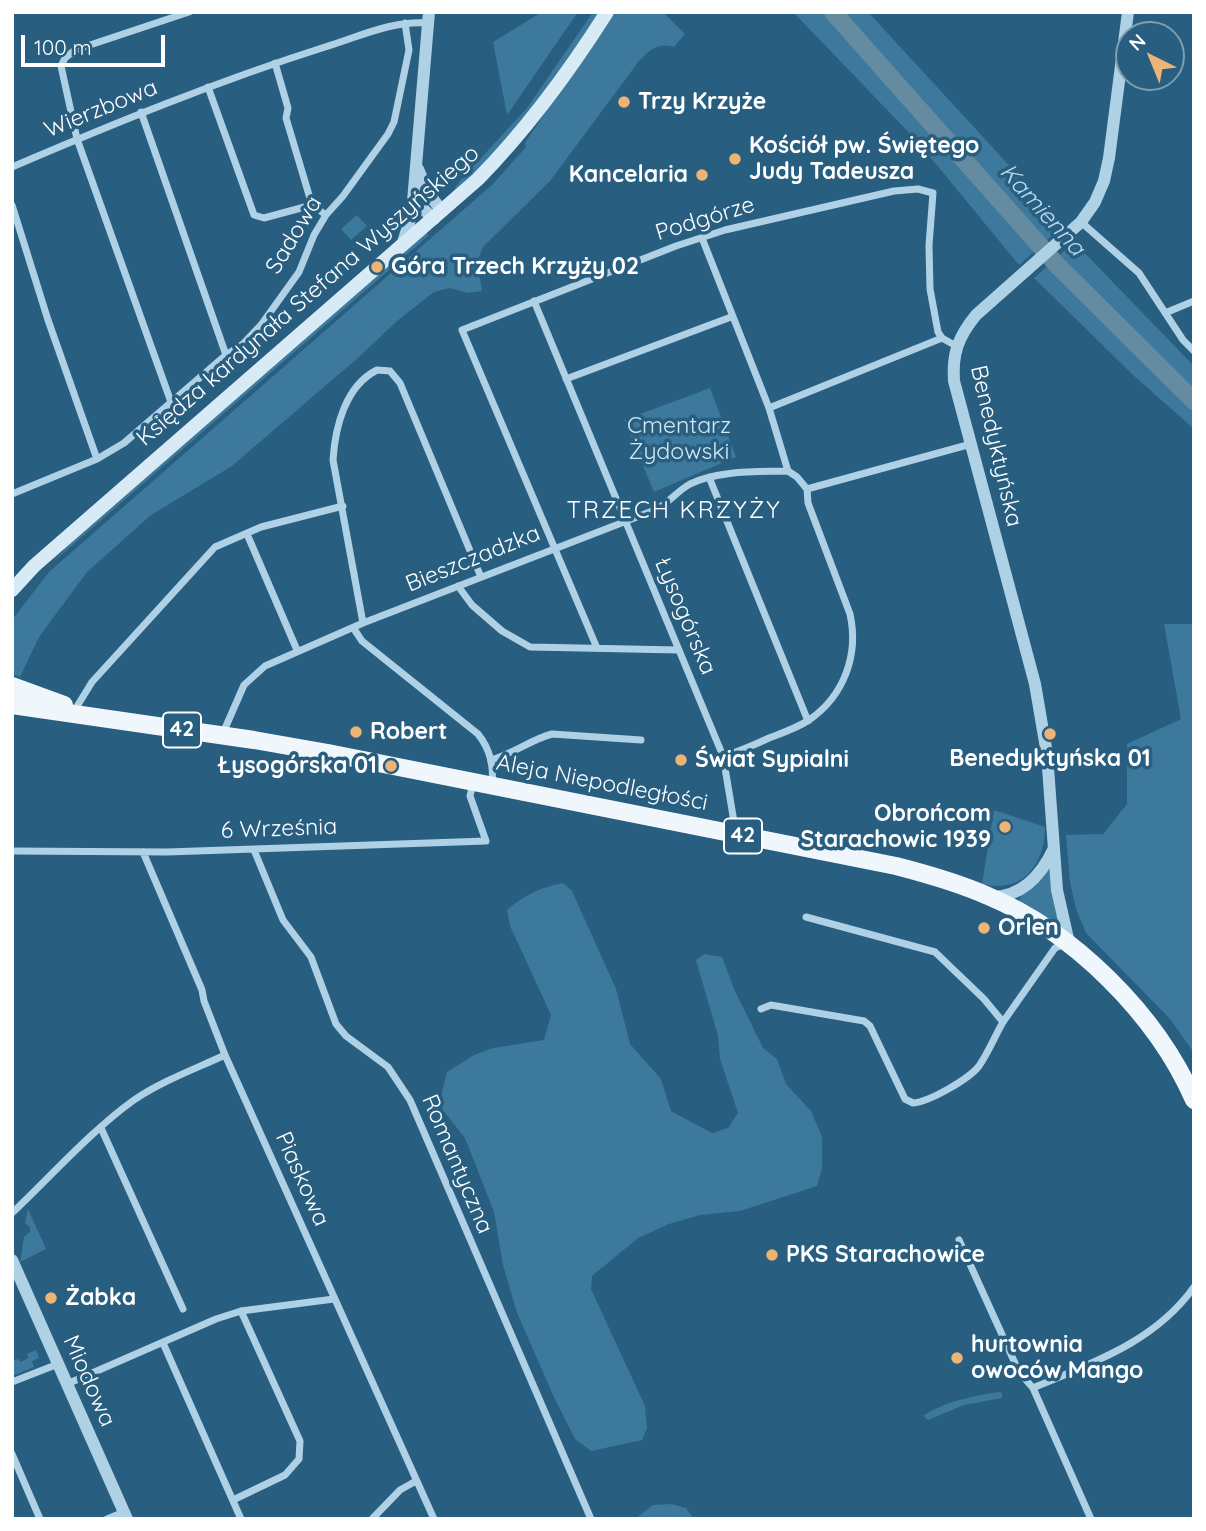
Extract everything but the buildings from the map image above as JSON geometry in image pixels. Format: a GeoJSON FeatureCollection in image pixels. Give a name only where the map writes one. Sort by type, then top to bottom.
{"type":"FeatureCollection","features":[{"type":"Feature","properties":{"kind":"main road","name":"Księdza kardynała Stefana Wyszyńskiego"},"geometry":{"type":"LineString","coordinates":[[12,590],[34,566],[478,179],[526,128],[568,73],[607,12]]}},
{"type":"Feature","properties":{"kind":"main road","name":"Aleja Niepodległości"},"geometry":{"type":"LineString","coordinates":[[12,686],[110,720]]}},
{"type":"Feature","properties":{"kind":"main road","name":"Aleja Niepodległości"},"geometry":{"type":"LineString","coordinates":[[12,705],[223,736],[492,785],[896,866],[928,874],[990,897],[1036,921],[1069,943]]}},
{"type":"Feature","properties":{"kind":"main road","name":"42"},"geometry":{"type":"LineString","coordinates":[[1069,943],[1139,1013],[1159,1039],[1194,1100]]}},
{"type":"Feature","properties":{"kind":"street"},"geometry":{"type":"LineString","coordinates":[[172,402],[77,139],[61,66],[65,58],[84,47],[189,12]]}},
{"type":"Feature","properties":{"kind":"street","name":"Benedyktyńska"},"geometry":{"type":"LineString","coordinates":[[1069,943],[1059,902],[1047,754],[1037,695],[954,382],[953,363],[956,346],[976,315],[1082,222],[1095,202],[1104,181],[1128,12]]}},
{"type":"Feature","properties":{"kind":"street"},"geometry":{"type":"LineString","coordinates":[[402,246],[412,213],[428,18],[405,23]]}},
{"type":"Feature","properties":{"kind":"street","name":"Wierzbowa"},"geometry":{"type":"LineString","coordinates":[[12,167],[141,112],[208,87],[275,63],[405,23]]}},
{"type":"Feature","properties":{"kind":"street","name":"Sadowa"},"geometry":{"type":"LineString","coordinates":[[12,493],[97,459],[124,443],[226,355],[243,344],[261,325],[299,272],[314,235],[326,215],[343,196],[392,127],[409,50],[405,23]]}},
{"type":"Feature","properties":{"kind":"street"},"geometry":{"type":"LineString","coordinates":[[275,63],[288,108],[286,118],[312,205],[326,215]]}},
{"type":"Feature","properties":{"kind":"street"},"geometry":{"type":"LineString","coordinates":[[208,87],[253,213],[264,218],[312,205]]}},
{"type":"Feature","properties":{"kind":"street"},"geometry":{"type":"LineString","coordinates":[[141,112],[226,355]]}},
{"type":"Feature","properties":{"kind":"street"},"geometry":{"type":"LineString","coordinates":[[416,162],[438,215]]}},
{"type":"Feature","properties":{"kind":"street","name":"Podgórze"},"geometry":{"type":"LineString","coordinates":[[553,548],[462,330],[702,237],[894,191],[918,189],[933,193],[929,245],[930,289],[942,338]]}},
{"type":"Feature","properties":{"kind":"street"},"geometry":{"type":"LineString","coordinates":[[414,195],[422,208],[438,215]]}},
{"type":"Feature","properties":{"kind":"street"},"geometry":{"type":"LineString","coordinates":[[12,205],[48,320],[97,459]]}},
{"type":"Feature","properties":{"kind":"street"},"geometry":{"type":"LineString","coordinates":[[1082,222],[1139,273],[1194,351]]}},
{"type":"Feature","properties":{"kind":"street"},"geometry":{"type":"LineString","coordinates":[[702,237],[731,317],[769,408],[788,471],[807,489],[808,503],[850,614],[854,634],[850,660],[839,689],[823,708],[808,721],[723,756]]}},
{"type":"Feature","properties":{"kind":"street","name":"Łysogórska"},"geometry":{"type":"LineString","coordinates":[[534,301],[723,756],[736,834]]}},
{"type":"Feature","properties":{"kind":"street"},"geometry":{"type":"LineString","coordinates":[[1165,313],[1194,301]]}},
{"type":"Feature","properties":{"kind":"street"},"geometry":{"type":"LineString","coordinates":[[566,379],[731,317]]}},
{"type":"Feature","properties":{"kind":"street"},"geometry":{"type":"LineString","coordinates":[[769,408],[942,338],[956,346]]}},
{"type":"Feature","properties":{"kind":"street"},"geometry":{"type":"LineString","coordinates":[[363,623],[335,473],[335,440],[347,402],[359,383],[377,370],[387,370],[396,376],[400,383],[481,577]]}},
{"type":"Feature","properties":{"kind":"street"},"geometry":{"type":"LineString","coordinates":[[807,489],[971,444]]}},
{"type":"Feature","properties":{"kind":"street","name":"Bieszczadzka"},"geometry":{"type":"LineString","coordinates":[[223,736],[244,685],[265,666],[297,650],[625,522],[664,505],[679,491],[709,477],[788,471]]}},
{"type":"Feature","properties":{"kind":"street"},"geometry":{"type":"LineString","coordinates":[[709,477],[808,721]]}},
{"type":"Feature","properties":{"kind":"street"},"geometry":{"type":"LineString","coordinates":[[76,708],[92,682],[215,547],[261,527],[343,506]]}},
{"type":"Feature","properties":{"kind":"street"},"geometry":{"type":"LineString","coordinates":[[247,534],[297,650]]}},
{"type":"Feature","properties":{"kind":"street"},"geometry":{"type":"LineString","coordinates":[[553,548],[597,648]]}},
{"type":"Feature","properties":{"kind":"street"},"geometry":{"type":"LineString","coordinates":[[458,586],[472,605],[502,631],[530,647],[679,650]]}},
{"type":"Feature","properties":{"kind":"street"},"geometry":{"type":"LineString","coordinates":[[354,629],[362,641],[486,743],[491,760],[492,785]]}},
{"type":"Feature","properties":{"kind":"street"},"geometry":{"type":"LineString","coordinates":[[491,760],[513,753],[552,734],[641,740]]}},
{"type":"Feature","properties":{"kind":"street","name":"6 Września"},"geometry":{"type":"LineString","coordinates":[[12,851],[254,850],[486,841],[470,796],[473,782]]}},
{"type":"Feature","properties":{"kind":"street"},"geometry":{"type":"LineString","coordinates":[[990,897],[1005,896],[1032,881],[1041,872],[1054,848]]}},
{"type":"Feature","properties":{"kind":"street","name":"Romantyczna"},"geometry":{"type":"LineString","coordinates":[[254,850],[285,924],[310,955],[336,1024],[346,1036],[388,1067],[410,1100],[591,1519]]}},
{"type":"Feature","properties":{"kind":"street","name":"Piaskowa"},"geometry":{"type":"LineString","coordinates":[[143,852],[202,990],[225,1055],[434,1519]]}},
{"type":"Feature","properties":{"kind":"street"},"geometry":{"type":"LineString","coordinates":[[806,917],[935,952],[984,999],[1003,1022]]}},
{"type":"Feature","properties":{"kind":"street"},"geometry":{"type":"LineString","coordinates":[[761,1009],[771,1005],[864,1021],[870,1026],[905,1099],[913,1103],[923,1102],[971,1074],[1003,1022],[1055,948],[1069,943]]}},
{"type":"Feature","properties":{"kind":"street"},"geometry":{"type":"LineString","coordinates":[[12,1213],[132,1101],[225,1055]]}},
{"type":"Feature","properties":{"kind":"street"},"geometry":{"type":"LineString","coordinates":[[101,1128],[183,1309]]}},
{"type":"Feature","properties":{"kind":"street"},"geometry":{"type":"LineString","coordinates":[[959,1240],[1019,1372],[1033,1388],[1091,1519]]}},
{"type":"Feature","properties":{"kind":"street","name":"Miodowa"},"geometry":{"type":"LineString","coordinates":[[12,1260],[125,1515]]}},
{"type":"Feature","properties":{"kind":"street"},"geometry":{"type":"LineString","coordinates":[[1033,1388],[1116,1352],[1143,1337],[1183,1302],[1194,1287]]}},
{"type":"Feature","properties":{"kind":"street"},"geometry":{"type":"LineString","coordinates":[[67,1384],[216,1318],[241,1311],[334,1299]]}},
{"type":"Feature","properties":{"kind":"street"},"geometry":{"type":"LineString","coordinates":[[233,1500],[285,1475],[299,1459],[300,1441],[241,1311]]}},
{"type":"Feature","properties":{"kind":"street"},"geometry":{"type":"LineString","coordinates":[[163,1343],[241,1519]]}},
{"type":"Feature","properties":{"kind":"street"},"geometry":{"type":"LineString","coordinates":[[12,1382],[58,1364]]}},
{"type":"Feature","properties":{"kind":"street"},"geometry":{"type":"LineString","coordinates":[[12,1454],[40,1519]]}},
{"type":"Feature","properties":{"kind":"street"},"geometry":{"type":"LineString","coordinates":[[372,1519],[400,1490],[416,1481]]}},
{"type":"Feature","properties":{"kind":"street"},"geometry":{"type":"LineString","coordinates":[[107,1519],[125,1515]]}},
{"type":"Feature","properties":{"kind":"green space"},"geometry":{"type":"Polygon","coordinates":[[[542,12],[578,12],[507,115],[493,42],[542,12]]]}},
{"type":"Feature","properties":{"kind":"green space"},"geometry":{"type":"Polygon","coordinates":[[[593,12],[600,12],[534,107],[496,151],[455,192],[459,182],[527,108],[593,12]]]}},
{"type":"Feature","properties":{"kind":"green space"},"geometry":{"type":"Polygon","coordinates":[[[611,12],[663,12],[685,34],[674,47],[659,46],[639,61],[550,181],[483,247],[477,261],[482,291],[467,293],[450,288],[434,292],[397,321],[232,466],[151,515],[87,572],[39,637],[20,677],[12,674],[12,620],[49,572],[493,184],[526,147],[525,143],[611,12]]]}},
{"type":"Feature","properties":{"kind":"green space"},"geometry":{"type":"Polygon","coordinates":[[[793,12],[868,12],[1064,225],[1019,265],[917,141],[793,12]]]}},
{"type":"Feature","properties":{"kind":"green space"},"geometry":{"type":"Polygon","coordinates":[[[357,215],[367,226],[351,240],[341,229],[357,215]]]}},
{"type":"Feature","properties":{"kind":"green space"},"geometry":{"type":"Polygon","coordinates":[[[427,232],[428,236],[53,562],[76,537],[427,232]]]}},
{"type":"Feature","properties":{"kind":"green space"},"geometry":{"type":"Polygon","coordinates":[[[1074,242],[1194,366],[1194,429],[1133,375],[1034,278],[1074,242]]]}},
{"type":"Feature","properties":{"kind":"green space","name":"Cmentarz Żydowski"},"geometry":{"type":"Polygon","coordinates":[[[710,388],[736,457],[654,492],[624,420],[710,388]]]}},
{"type":"Feature","properties":{"kind":"green space"},"geometry":{"type":"Polygon","coordinates":[[[1164,624],[1194,624],[1194,1053],[1170,1019],[1086,933],[1076,909],[1070,882],[1066,835],[1103,834],[1127,804],[1127,744],[1181,719],[1164,624]]]}},
{"type":"Feature","properties":{"kind":"green space"},"geometry":{"type":"Polygon","coordinates":[[[994,810],[1045,827],[1041,853],[1036,864],[1020,880],[1009,885],[982,884],[994,810]]]}},
{"type":"Feature","properties":{"kind":"green space"},"geometry":{"type":"Polygon","coordinates":[[[1050,867],[1058,922],[1056,924],[1021,905],[1019,901],[1050,867]]]}},
{"type":"Feature","properties":{"kind":"green space"},"geometry":{"type":"Polygon","coordinates":[[[563,883],[572,891],[616,989],[630,1044],[661,1079],[671,1111],[712,1133],[728,1128],[738,1113],[720,1059],[718,1036],[696,960],[704,954],[722,957],[734,989],[763,1048],[777,1059],[786,1084],[811,1111],[822,1137],[822,1168],[817,1186],[740,1211],[700,1215],[669,1224],[638,1238],[592,1276],[591,1289],[645,1406],[647,1428],[642,1440],[591,1451],[575,1439],[517,1313],[503,1265],[494,1212],[465,1138],[442,1109],[442,1092],[447,1072],[474,1055],[493,1048],[544,1040],[551,1015],[510,926],[507,910],[533,893],[563,883]]]}},
{"type":"Feature","properties":{"kind":"green space"},"geometry":{"type":"Polygon","coordinates":[[[28,1209],[46,1249],[20,1262],[24,1237],[30,1232],[30,1227],[25,1223],[28,1209]]]}},
{"type":"Feature","properties":{"kind":"green space"},"geometry":{"type":"Polygon","coordinates":[[[36,1350],[39,1358],[32,1361],[34,1367],[12,1376],[12,1361],[18,1359],[21,1362],[28,1358],[27,1354],[36,1350]]]}},
{"type":"Feature","properties":{"kind":"green space"},"geometry":{"type":"Polygon","coordinates":[[[1002,1393],[1002,1398],[964,1405],[928,1420],[923,1416],[969,1397],[1002,1393]]]}},
{"type":"Feature","properties":{"kind":"green space"},"geometry":{"type":"Polygon","coordinates":[[[671,1504],[686,1508],[694,1519],[635,1519],[653,1505],[671,1504]]]}},
{"type":"Feature","properties":{"kind":"waterway","name":"Kamienna"},"geometry":{"type":"LineString","coordinates":[[833,12],[1058,266],[1194,401]]}},
{"type":"Feature","properties":{"kind":"place","name":"Trzy Krzyże"},"geometry":{"type":"Point","coordinates":[624,102]}},
{"type":"Feature","properties":{"kind":"place","name":"Kościół pw. Świętego Judy Tadeusza"},"geometry":{"type":"Point","coordinates":[735,159]}},
{"type":"Feature","properties":{"kind":"place","name":"Kancelaria"},"geometry":{"type":"Point","coordinates":[702,175]}},
{"type":"Feature","properties":{"kind":"place","name":"Góra Trzech Krzyży 02"},"geometry":{"type":"Point","coordinates":[377,267]}},
{"type":"Feature","properties":{"kind":"place","name":"Robert"},"geometry":{"type":"Point","coordinates":[356,732]}},
{"type":"Feature","properties":{"kind":"place","name":"Benedyktyńska 01"},"geometry":{"type":"Point","coordinates":[1050,734]}},
{"type":"Feature","properties":{"kind":"place","name":"Świat Sypialni"},"geometry":{"type":"Point","coordinates":[681,760]}},
{"type":"Feature","properties":{"kind":"place","name":"Łysogórska 01"},"geometry":{"type":"Point","coordinates":[391,766]}},
{"type":"Feature","properties":{"kind":"place","name":"Obrońcom Starachowic 1939"},"geometry":{"type":"Point","coordinates":[1005,827]}},
{"type":"Feature","properties":{"kind":"place","name":"Orlen"},"geometry":{"type":"Point","coordinates":[984,928]}},
{"type":"Feature","properties":{"kind":"place","name":"PKS Starachowice"},"geometry":{"type":"Point","coordinates":[772,1255]}},
{"type":"Feature","properties":{"kind":"place","name":"Żabka"},"geometry":{"type":"Point","coordinates":[51,1298]}},
{"type":"Feature","properties":{"kind":"place","name":"hurtownia owoców Mango"},"geometry":{"type":"Point","coordinates":[957,1358]}},
{"type":"Feature","properties":{"kind":"district","name":"TRZECH KRZYŻY"},"geometry":{"type":"Point","coordinates":[674,511]}}]}
